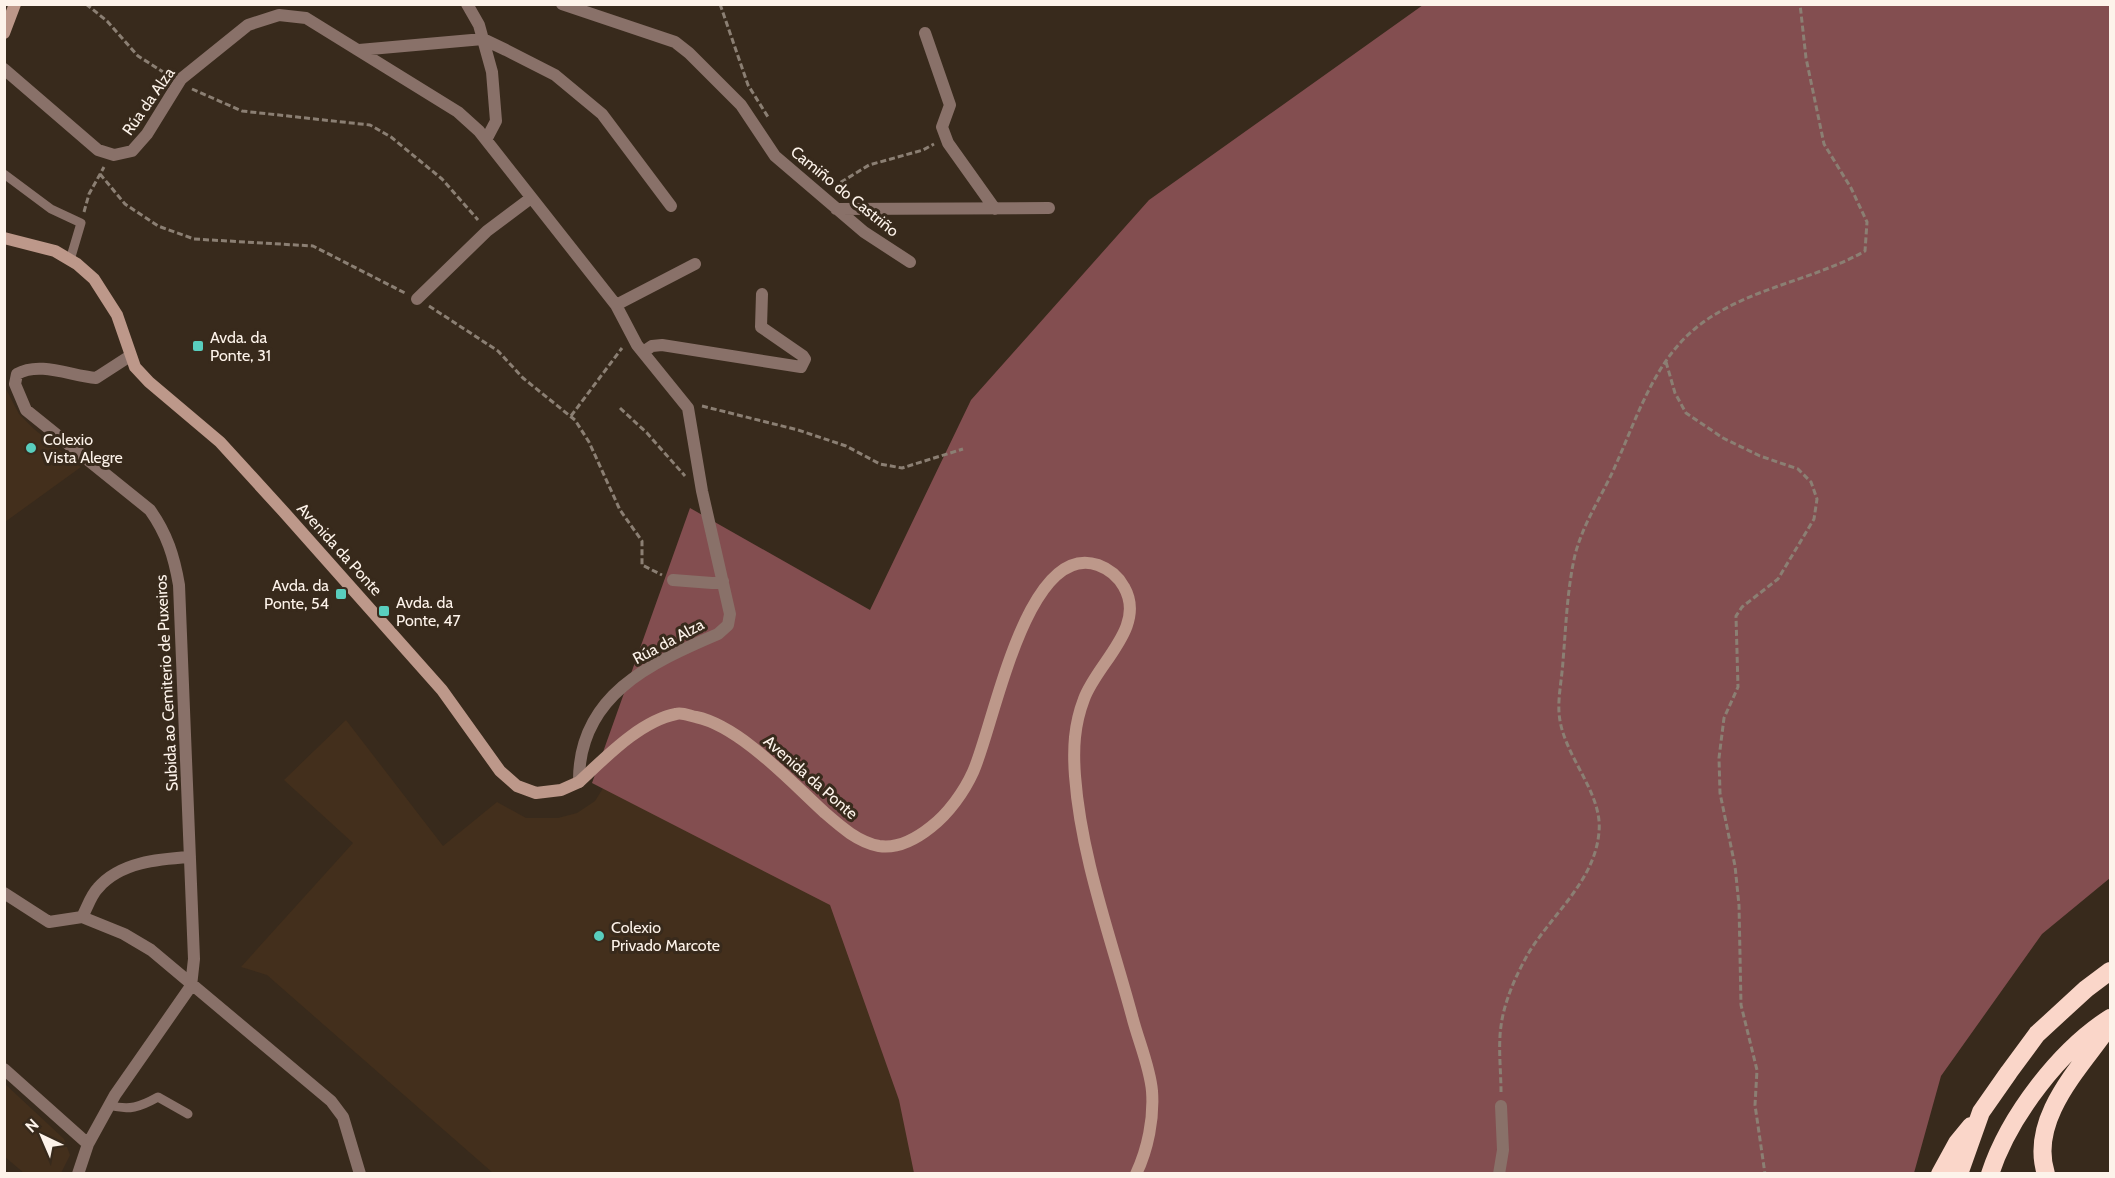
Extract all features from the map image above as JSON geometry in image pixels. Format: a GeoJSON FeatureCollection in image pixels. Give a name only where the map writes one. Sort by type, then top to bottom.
{"type":"FeatureCollection","features":[{"type":"Feature","properties":{"kind":"highway"},"geometry":{"type":"LineString","coordinates":[[1940,1173],[1957,1143],[2037,1034],[2086,989],[2110,971]]}},
{"type":"Feature","properties":{"kind":"highway"},"geometry":{"type":"LineString","coordinates":[[1990,1173],[2015,1122],[2045,1080],[2091,1030],[2110,1018]]}},
{"type":"Feature","properties":{"kind":"highway"},"geometry":{"type":"LineString","coordinates":[[2046,1173],[2044,1139],[2058,1099],[2110,1025]]}},
{"type":"Feature","properties":{"kind":"highway"},"geometry":{"type":"LineString","coordinates":[[1959,1173],[1981,1113]]}},
{"type":"Feature","properties":{"kind":"street"},"geometry":{"type":"LineString","coordinates":[[4,33],[15,4]]}},
{"type":"Feature","properties":{"kind":"street"},"geometry":{"type":"LineString","coordinates":[[467,4],[480,25],[492,72],[496,121],[486,140]]}},
{"type":"Feature","properties":{"kind":"street","name":"Camiño do Castriño"},"geometry":{"type":"LineString","coordinates":[[562,4],[675,42],[741,105],[775,156],[819,196],[864,232],[910,262]]}},
{"type":"Feature","properties":{"kind":"street","name":"Rúa da Alza"},"geometry":{"type":"LineString","coordinates":[[4,69],[98,150],[114,155],[132,151],[147,134],[179,83],[206,57],[248,25],[279,15],[306,18],[458,111],[486,140],[615,305],[643,352],[688,408],[700,483],[730,614],[728,625],[718,634],[643,670],[609,697],[591,725],[578,762],[579,782]]}},
{"type":"Feature","properties":{"kind":"street"},"geometry":{"type":"LineString","coordinates":[[925,33],[950,105],[942,127],[995,209]]}},
{"type":"Feature","properties":{"kind":"street"},"geometry":{"type":"LineString","coordinates":[[359,50],[483,39],[555,75],[602,114],[671,206]]}},
{"type":"Feature","properties":{"kind":"street"},"geometry":{"type":"LineString","coordinates":[[417,299],[487,231],[531,198]]}},
{"type":"Feature","properties":{"kind":"street"},"geometry":{"type":"LineString","coordinates":[[836,209],[1049,208]]}},
{"type":"Feature","properties":{"kind":"street","name":"Avenida da Ponte"},"geometry":{"type":"LineString","coordinates":[[4,238],[55,251],[94,279],[107,296],[117,315],[135,367],[149,382],[220,442],[419,663],[461,714],[500,771],[517,786],[536,793],[561,790],[579,782],[633,733],[677,713],[707,719],[738,735],[839,826],[860,839],[880,846],[901,845],[934,825],[962,791],[974,770],[1019,635],[1039,594],[1051,577],[1068,566],[1084,562],[1112,572],[1123,584],[1131,602],[1131,620],[1084,697],[1073,748],[1078,815],[1152,1091],[1147,1151],[1136,1173]]}},
{"type":"Feature","properties":{"kind":"street"},"geometry":{"type":"LineString","coordinates":[[615,305],[695,264]]}},
{"type":"Feature","properties":{"kind":"street"},"geometry":{"type":"LineString","coordinates":[[643,352],[652,346],[662,345],[801,368],[805,359],[803,356],[761,327],[762,294]]}},
{"type":"Feature","properties":{"kind":"street","name":"Subida ao Cemiterio de Puxeiros"},"geometry":{"type":"LineString","coordinates":[[130,356],[96,378],[45,369],[25,370],[11,376],[26,411],[150,510],[164,529],[174,558],[179,585],[190,858],[194,959],[191,986]]}},
{"type":"Feature","properties":{"kind":"street"},"geometry":{"type":"LineString","coordinates":[[673,580],[712,583],[723,581]]}},
{"type":"Feature","properties":{"kind":"street"},"geometry":{"type":"LineString","coordinates":[[82,917],[96,889],[117,873],[154,861],[190,858]]}},
{"type":"Feature","properties":{"kind":"street"},"geometry":{"type":"LineString","coordinates":[[4,893],[48,922],[82,917],[124,934],[151,950],[191,986],[331,1101],[343,1117],[360,1173]]}},
{"type":"Feature","properties":{"kind":"street"},"geometry":{"type":"LineString","coordinates":[[78,1173],[88,1144],[109,1105],[191,986]]}},
{"type":"Feature","properties":{"kind":"street"},"geometry":{"type":"LineString","coordinates":[[4,1069],[88,1144]]}},
{"type":"Feature","properties":{"kind":"street"},"geometry":{"type":"LineString","coordinates":[[1499,1173],[1503,1150],[1501,1106]]}},
{"type":"Feature","properties":{"kind":"lane"},"geometry":{"type":"LineString","coordinates":[[4,174],[51,209],[81,223],[70,260]]}},
{"type":"Feature","properties":{"kind":"lane"},"geometry":{"type":"LineString","coordinates":[[109,1105],[126,1110],[143,1106],[158,1097],[188,1114]]}},
{"type":"Feature","properties":{"kind":"path"},"geometry":{"type":"LineString","coordinates":[[87,4],[138,56],[179,83],[242,111],[370,124],[391,137],[442,179],[487,231]]}},
{"type":"Feature","properties":{"kind":"path"},"geometry":{"type":"LineString","coordinates":[[720,4],[748,85],[771,122]]}},
{"type":"Feature","properties":{"kind":"path"},"geometry":{"type":"LineString","coordinates":[[1501,1106],[1501,1026],[1515,981],[1528,954],[1584,879],[1594,854],[1599,832],[1599,809],[1565,735],[1559,713],[1568,591],[1576,553],[1586,522],[1612,472],[1644,399],[1678,343],[1719,312],[1792,280],[1838,266],[1865,251],[1867,222],[1851,188],[1824,144],[1806,58],[1800,4]]}},
{"type":"Feature","properties":{"kind":"path"},"geometry":{"type":"LineString","coordinates":[[819,196],[869,165],[923,150],[946,136]]}},
{"type":"Feature","properties":{"kind":"path"},"geometry":{"type":"LineString","coordinates":[[81,223],[89,195],[100,174],[114,155]]}},
{"type":"Feature","properties":{"kind":"path"},"geometry":{"type":"LineString","coordinates":[[100,174],[125,204],[158,226],[194,239],[313,246],[417,299],[464,326],[498,351],[523,378],[571,416],[589,442],[620,510],[642,541],[642,565],[673,580]]}},
{"type":"Feature","properties":{"kind":"path"},"geometry":{"type":"LineString","coordinates":[[571,416],[632,335]]}},
{"type":"Feature","properties":{"kind":"path"},"geometry":{"type":"LineString","coordinates":[[1666,361],[1675,393],[1686,413],[1723,438],[1760,456],[1798,469],[1811,482],[1817,499],[1814,519],[1778,579],[1742,607],[1736,616],[1738,687],[1724,718],[1719,758],[1720,793],[1735,866],[1739,906],[1741,1005],[1757,1070],[1755,1105],[1765,1173]]}},
{"type":"Feature","properties":{"kind":"path"},"geometry":{"type":"LineString","coordinates":[[688,408],[700,405],[798,430],[846,446],[880,464],[902,468],[963,449]]}},
{"type":"Feature","properties":{"kind":"path"},"geometry":{"type":"LineString","coordinates":[[620,408],[647,433],[686,477],[700,483]]}},
{"type":"Feature","properties":{"kind":"shaded area"},"geometry":{"type":"Polygon","coordinates":[[[1423,5],[2110,5],[2110,878],[2042,934],[1941,1076],[1914,1173],[914,1173],[899,1100],[830,905],[592,783],[690,508],[870,610],[971,400],[1149,200],[1423,5]]]}},
{"type":"Feature","properties":{"kind":"shaded area","name":"Colexio Vista Alegre"},"geometry":{"type":"Polygon","coordinates":[[[5,387],[19,414],[81,467],[5,522],[5,387]]]}},
{"type":"Feature","properties":{"kind":"shaded area","name":"Colexio Privado Marcote"},"geometry":{"type":"Polygon","coordinates":[[[346,720],[443,846],[497,802],[526,818],[558,818],[577,813],[595,801],[615,769],[917,914],[960,1173],[493,1173],[267,975],[241,967],[353,843],[284,780],[346,720]]]}},
{"type":"Feature","properties":{"kind":"shaded area"},"geometry":{"type":"Polygon","coordinates":[[[4,1083],[64,1139],[70,1155],[61,1173],[24,1173],[5,1157],[4,1083]]]}},
{"type":"Feature","properties":{"kind":"place","name":"Avda. da Ponte, 31"},"geometry":{"type":"Point","coordinates":[198,346]}},
{"type":"Feature","properties":{"kind":"place","name":"Colexio Vista Alegre"},"geometry":{"type":"Point","coordinates":[31,448]}},
{"type":"Feature","properties":{"kind":"place","name":"Avda. da Ponte, 54"},"geometry":{"type":"Point","coordinates":[341,594]}},
{"type":"Feature","properties":{"kind":"place","name":"Avda. da Ponte, 47"},"geometry":{"type":"Point","coordinates":[384,611]}},
{"type":"Feature","properties":{"kind":"place","name":"Colexio Privado Marcote"},"geometry":{"type":"Point","coordinates":[599,936]}}]}
